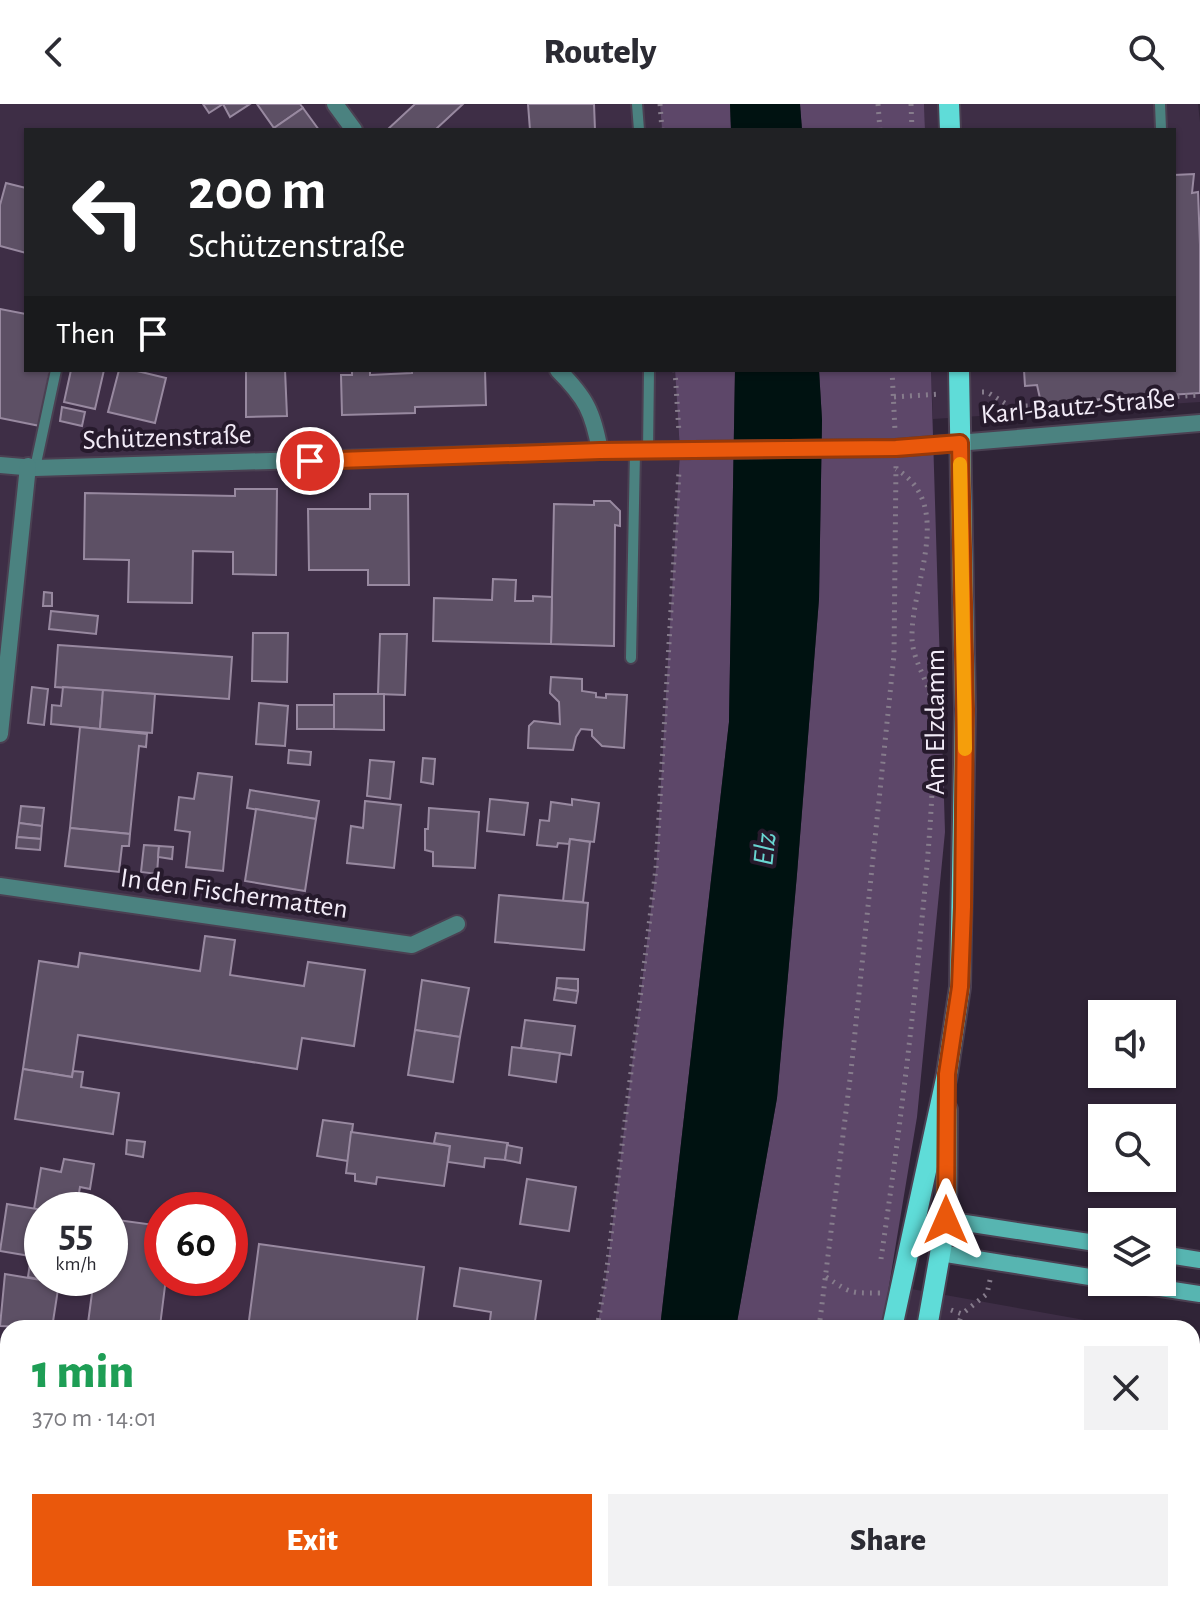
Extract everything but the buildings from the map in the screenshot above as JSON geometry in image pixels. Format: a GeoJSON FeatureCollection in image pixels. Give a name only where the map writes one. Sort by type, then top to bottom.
{"type":"FeatureCollection","features":[{"type":"Feature","properties":{"kind":"main road"},"geometry":{"type":"LineString","coordinates":[[949,104],[950,128]]}},
{"type":"Feature","properties":{"kind":"main road","name":"Am Elzdamm"},"geometry":{"type":"LineString","coordinates":[[894,1320],[947,1074],[960,987],[965,709],[959,372]]}},
{"type":"Feature","properties":{"kind":"main road","name":"Am Elzdamm"},"geometry":{"type":"LineString","coordinates":[[928,1320],[940,1253],[938,1226],[947,1074]]}},
{"type":"Feature","properties":{"kind":"main road"},"geometry":{"type":"LineString","coordinates":[[922,1181],[938,1226]]}},
{"type":"Feature","properties":{"kind":"main road"},"geometry":{"type":"LineString","coordinates":[[908,1253],[938,1226],[1088,1242]]}},
{"type":"Feature","properties":{"kind":"main road"},"geometry":{"type":"LineString","coordinates":[[940,1253],[1088,1277]]}},
{"type":"Feature","properties":{"kind":"main road"},"geometry":{"type":"LineString","coordinates":[[1176,1256],[1200,1260]]}},
{"type":"Feature","properties":{"kind":"main road"},"geometry":{"type":"LineString","coordinates":[[1176,1290],[1200,1294]]}},
{"type":"Feature","properties":{"kind":"street"},"geometry":{"type":"LineString","coordinates":[[335,104],[353,128]]}},
{"type":"Feature","properties":{"kind":"street"},"geometry":{"type":"LineString","coordinates":[[560,372],[578,391],[594,419],[600,451]]}},
{"type":"Feature","properties":{"kind":"street","name":"Karl-Bautz-Straße"},"geometry":{"type":"LineString","coordinates":[[960,443],[1200,423]]}},
{"type":"Feature","properties":{"kind":"street","name":"Schützenstraße"},"geometry":{"type":"LineString","coordinates":[[0,465],[32,467],[600,451],[896,448],[960,443]]}},
{"type":"Feature","properties":{"kind":"street"},"geometry":{"type":"LineString","coordinates":[[0,734],[32,467]]}},
{"type":"Feature","properties":{"kind":"street","name":"In den Fischermatten"},"geometry":{"type":"LineString","coordinates":[[0,886],[412,945],[457,924]]}},
{"type":"Feature","properties":{"kind":"lane"},"geometry":{"type":"LineString","coordinates":[[637,104],[639,128]]}},
{"type":"Feature","properties":{"kind":"lane"},"geometry":{"type":"LineString","coordinates":[[1160,104],[1161,128]]}},
{"type":"Feature","properties":{"kind":"lane"},"geometry":{"type":"LineString","coordinates":[[32,467],[56,372]]}},
{"type":"Feature","properties":{"kind":"lane"},"geometry":{"type":"LineString","coordinates":[[631,658],[649,372]]}},
{"type":"Feature","properties":{"kind":"path"},"geometry":{"type":"LineString","coordinates":[[660,104],[662,128]]}},
{"type":"Feature","properties":{"kind":"path"},"geometry":{"type":"LineString","coordinates":[[878,104],[880,128]]}},
{"type":"Feature","properties":{"kind":"path"},"geometry":{"type":"LineString","coordinates":[[911,104],[912,128]]}},
{"type":"Feature","properties":{"kind":"path"},"geometry":{"type":"LineString","coordinates":[[598,1320],[656,868],[680,451],[675,372]]}},
{"type":"Feature","properties":{"kind":"path"},"geometry":{"type":"LineString","coordinates":[[820,1320],[852,1057],[894,655],[896,448],[892,372]]}},
{"type":"Feature","properties":{"kind":"path"},"geometry":{"type":"LineString","coordinates":[[894,397],[987,392],[1011,407],[1200,395]]}},
{"type":"Feature","properties":{"kind":"path"},"geometry":{"type":"LineString","coordinates":[[881,1261],[908,1073],[928,850],[933,708],[912,642],[912,619],[926,557],[925,500],[910,478],[896,469]]}},
{"type":"Feature","properties":{"kind":"path"},"geometry":{"type":"LineString","coordinates":[[826,1277],[848,1291],[863,1296],[876,1292]]}},
{"type":"Feature","properties":{"kind":"path"},"geometry":{"type":"LineString","coordinates":[[960,1320],[962,1314]]}},
{"type":"Feature","properties":{"kind":"shaded area"},"geometry":{"type":"Polygon","coordinates":[[[0,104],[660,104],[662,128],[24,128],[24,372],[675,372],[680,451],[656,868],[598,1320],[0,1320],[0,104]]]}},
{"type":"Feature","properties":{"kind":"shaded area"},"geometry":{"type":"Polygon","coordinates":[[[660,104],[730,104],[731,128],[662,128],[660,104]]]}},
{"type":"Feature","properties":{"kind":"shaded area"},"geometry":{"type":"Polygon","coordinates":[[[800,104],[924,104],[925,128],[802,128],[800,104]]]}},
{"type":"Feature","properties":{"kind":"shaded area"},"geometry":{"type":"Polygon","coordinates":[[[924,104],[1198,104],[1200,402],[933,419],[931,372],[1176,372],[1176,128],[925,128],[924,104]]]}},
{"type":"Feature","properties":{"kind":"shaded area"},"geometry":{"type":"Polygon","coordinates":[[[675,372],[735,372],[729,722],[661,1320],[598,1320],[656,868],[680,451],[675,372]]]}},
{"type":"Feature","properties":{"kind":"shaded area"},"geometry":{"type":"Polygon","coordinates":[[[819,372],[931,372],[945,832],[917,1117],[883,1320],[737,1320],[777,1098],[819,599],[822,420],[819,372]]]}},
{"type":"Feature","properties":{"kind":"shaded area"},"geometry":{"type":"Polygon","coordinates":[[[889,1285],[1084,1320],[883,1320],[889,1285]]]}},
{"type":"Feature","properties":{"kind":"water"},"geometry":{"type":"Polygon","coordinates":[[[730,104],[800,104],[802,128],[731,128],[730,104]]]}},
{"type":"Feature","properties":{"kind":"water","name":"Elz"},"geometry":{"type":"Polygon","coordinates":[[[735,372],[819,372],[822,420],[819,599],[777,1098],[737,1320],[661,1320],[729,722],[735,372]]]}},
{"type":"Feature","properties":{"kind":"slow traffic"},"geometry":{"type":"LineString","coordinates":[[960,464],[965,749]]}},
{"type":"Feature","properties":{"kind":"route"},"geometry":{"type":"LineString","coordinates":[[310,461],[600,451],[896,448],[960,443],[965,709],[963,907],[960,987],[947,1074],[946,1220]]}}]}
